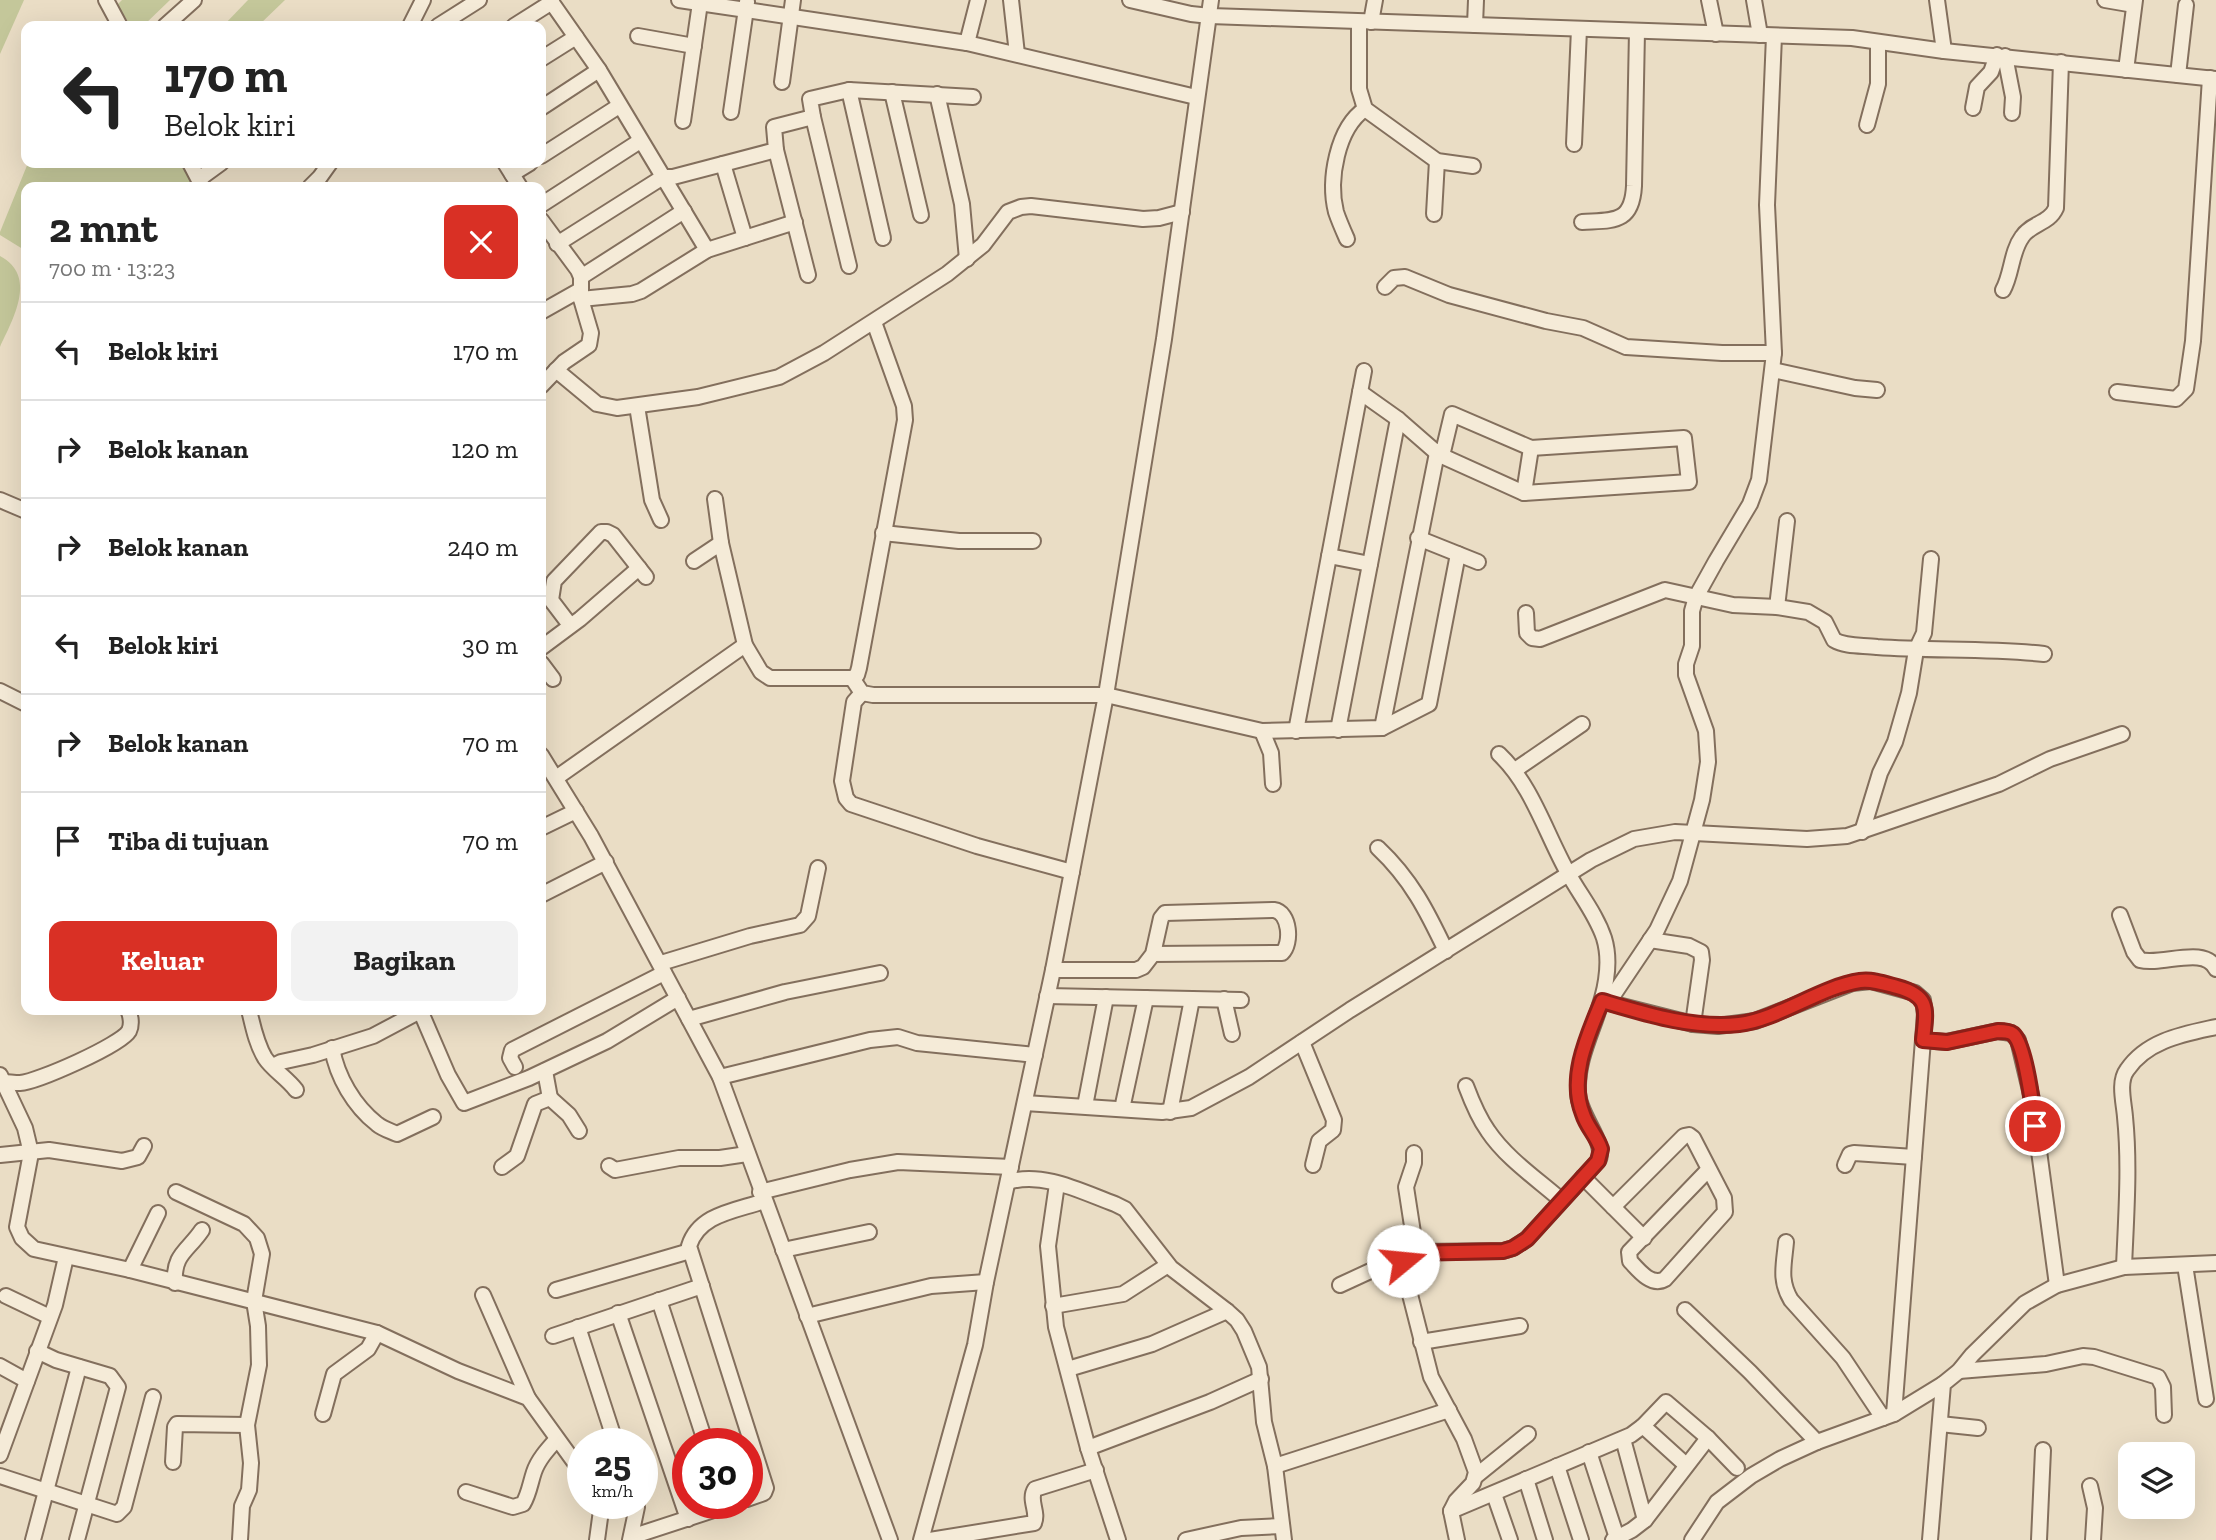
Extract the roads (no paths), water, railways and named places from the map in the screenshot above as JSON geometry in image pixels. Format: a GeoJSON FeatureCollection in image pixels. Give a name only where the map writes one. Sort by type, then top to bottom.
{"type":"FeatureCollection","features":[{"type":"Feature","properties":{"kind":"street"},"geometry":{"type":"LineString","coordinates":[[106,0],[117,21]]}},
{"type":"Feature","properties":{"kind":"street"},"geometry":{"type":"LineString","coordinates":[[170,21],[194,0]]}},
{"type":"Feature","properties":{"kind":"street"},"geometry":{"type":"LineString","coordinates":[[415,21],[423,0]]}},
{"type":"Feature","properties":{"kind":"street"},"geometry":{"type":"LineString","coordinates":[[446,21],[479,0]]}},
{"type":"Feature","properties":{"kind":"street"},"geometry":{"type":"LineString","coordinates":[[679,0],[746,5],[790,16],[967,43],[1196,97]]}},
{"type":"Feature","properties":{"kind":"street"},"geometry":{"type":"LineString","coordinates":[[782,82],[793,0]]}},
{"type":"Feature","properties":{"kind":"street"},"geometry":{"type":"LineString","coordinates":[[967,43],[978,0]]}},
{"type":"Feature","properties":{"kind":"street"},"geometry":{"type":"LineString","coordinates":[[1011,0],[1017,54]]}},
{"type":"Feature","properties":{"kind":"street"},"geometry":{"type":"LineString","coordinates":[[1130,0],[1210,16],[1852,38],[1944,51],[2213,78],[2193,341],[2186,389],[2176,399],[2117,392]]}},
{"type":"Feature","properties":{"kind":"street"},"geometry":{"type":"LineString","coordinates":[[921,1540],[975,1345],[986,1282],[1048,996],[1106,695],[1143,474],[1211,0]]}},
{"type":"Feature","properties":{"kind":"street"},"geometry":{"type":"LineString","coordinates":[[1375,0],[1365,22],[1359,89],[1365,109],[1437,161],[1474,166]]}},
{"type":"Feature","properties":{"kind":"street"},"geometry":{"type":"LineString","coordinates":[[1475,25],[1476,0]]}},
{"type":"Feature","properties":{"kind":"street"},"geometry":{"type":"LineString","coordinates":[[1709,0],[1716,34]]}},
{"type":"Feature","properties":{"kind":"street"},"geometry":{"type":"LineString","coordinates":[[1340,1285],[1410,1255],[1503,1251],[1513,1248],[1527,1239],[1598,1161],[1601,1149],[1582,1113],[1578,1074],[1587,1038],[1605,1002],[1657,930],[1680,881],[1702,800],[1708,746],[1706,731],[1686,675],[1686,664],[1692,650],[1691,618],[1696,597],[1755,494],[1761,465],[1774,353],[1767,205],[1767,35],[1754,0]]}},
{"type":"Feature","properties":{"kind":"street"},"geometry":{"type":"LineString","coordinates":[[1937,0],[1944,51]]}},
{"type":"Feature","properties":{"kind":"street"},"geometry":{"type":"LineString","coordinates":[[2105,0],[2134,2],[2126,70]]}},
{"type":"Feature","properties":{"kind":"street"},"geometry":{"type":"LineString","coordinates":[[521,21],[551,1],[598,70],[707,250]]}},
{"type":"Feature","properties":{"kind":"street"},"geometry":{"type":"LineString","coordinates":[[683,121],[700,3]]}},
{"type":"Feature","properties":{"kind":"street"},"geometry":{"type":"LineString","coordinates":[[731,112],[746,5]]}},
{"type":"Feature","properties":{"kind":"street"},"geometry":{"type":"LineString","coordinates":[[2178,75],[2186,5]]}},
{"type":"Feature","properties":{"kind":"street"},"geometry":{"type":"LineString","coordinates":[[1574,144],[1579,29]]}},
{"type":"Feature","properties":{"kind":"street"},"geometry":{"type":"LineString","coordinates":[[1582,222],[1612,220],[1622,216],[1631,207],[1634,186],[1637,31]]}},
{"type":"Feature","properties":{"kind":"street"},"geometry":{"type":"LineString","coordinates":[[638,36],[694,46]]}},
{"type":"Feature","properties":{"kind":"street"},"geometry":{"type":"LineString","coordinates":[[546,56],[576,37]]}},
{"type":"Feature","properties":{"kind":"street"},"geometry":{"type":"LineString","coordinates":[[1867,125],[1878,84],[1878,42]]}},
{"type":"Feature","properties":{"kind":"street"},"geometry":{"type":"LineString","coordinates":[[1973,108],[1977,87],[1991,72],[2001,55]]}},
{"type":"Feature","properties":{"kind":"street"},"geometry":{"type":"LineString","coordinates":[[2001,55],[2013,97],[2012,113]]}},
{"type":"Feature","properties":{"kind":"street"},"geometry":{"type":"LineString","coordinates":[[2003,290],[2021,238],[2030,229],[2052,217],[2056,208],[2061,62]]}},
{"type":"Feature","properties":{"kind":"street"},"geometry":{"type":"LineString","coordinates":[[546,105],[598,70]]}},
{"type":"Feature","properties":{"kind":"street"},"geometry":{"type":"LineString","coordinates":[[849,90],[883,238]]}},
{"type":"Feature","properties":{"kind":"street"},"geometry":{"type":"LineString","coordinates":[[849,266],[813,117],[810,102],[812,97],[849,90],[974,97]]}},
{"type":"Feature","properties":{"kind":"street"},"geometry":{"type":"LineString","coordinates":[[892,92],[921,215]]}},
{"type":"Feature","properties":{"kind":"street"},"geometry":{"type":"LineString","coordinates":[[937,94],[962,204],[967,260]]}},
{"type":"Feature","properties":{"kind":"street"},"geometry":{"type":"LineString","coordinates":[[546,153],[619,106]]}},
{"type":"Feature","properties":{"kind":"street"},"geometry":{"type":"LineString","coordinates":[[1347,239],[1336,213],[1334,177],[1348,125],[1353,117],[1365,109]]}},
{"type":"Feature","properties":{"kind":"street"},"geometry":{"type":"LineString","coordinates":[[808,275],[776,150],[774,127],[813,117]]}},
{"type":"Feature","properties":{"kind":"street"},"geometry":{"type":"LineString","coordinates":[[546,202],[640,141]]}},
{"type":"Feature","properties":{"kind":"street"},"geometry":{"type":"LineString","coordinates":[[557,244],[663,177],[673,177],[776,150]]}},
{"type":"Feature","properties":{"kind":"street"},"geometry":{"type":"LineString","coordinates":[[1434,214],[1437,161]]}},
{"type":"Feature","properties":{"kind":"street"},"geometry":{"type":"LineString","coordinates":[[723,164],[745,238]]}},
{"type":"Feature","properties":{"kind":"street"},"geometry":{"type":"LineString","coordinates":[[202,182],[216,168]]}},
{"type":"Feature","properties":{"kind":"street"},"geometry":{"type":"LineString","coordinates":[[315,182],[326,168]]}},
{"type":"Feature","properties":{"kind":"street"},"geometry":{"type":"LineString","coordinates":[[556,370],[597,404],[617,408],[698,397],[779,377],[874,322],[967,260],[984,245],[1008,212],[1021,207],[1143,219],[1182,212]]}},
{"type":"Feature","properties":{"kind":"street"},"geometry":{"type":"LineString","coordinates":[[546,309],[581,288],[684,211]]}},
{"type":"Feature","properties":{"kind":"street"},"geometry":{"type":"LineString","coordinates":[[581,288],[632,294],[707,250],[795,222]]}},
{"type":"Feature","properties":{"kind":"street"},"geometry":{"type":"LineString","coordinates":[[546,228],[578,270],[592,333],[584,350],[573,355],[546,381]]}},
{"type":"Feature","properties":{"kind":"street"},"geometry":{"type":"LineString","coordinates":[[1385,288],[1390,280],[1405,277],[1449,295],[1583,328],[1626,347],[1722,353],[1774,353]]}},
{"type":"Feature","properties":{"kind":"street"},"geometry":{"type":"LineString","coordinates":[[715,499],[721,543],[746,645],[761,672],[770,678],[852,678],[857,675],[905,414],[874,322]]}},
{"type":"Feature","properties":{"kind":"street"},"geometry":{"type":"LineString","coordinates":[[1773,370],[1843,386],[1877,390]]}},
{"type":"Feature","properties":{"kind":"street"},"geometry":{"type":"LineString","coordinates":[[1296,732],[1364,371]]}},
{"type":"Feature","properties":{"kind":"street"},"geometry":{"type":"LineString","coordinates":[[1360,392],[1398,419],[1439,454],[1524,493],[1689,482],[1684,438],[1531,448],[1452,414],[1439,454],[1418,538],[1382,728]]}},
{"type":"Feature","properties":{"kind":"street"},"geometry":{"type":"LineString","coordinates":[[637,406],[652,500],[661,520]]}},
{"type":"Feature","properties":{"kind":"street"},"geometry":{"type":"LineString","coordinates":[[1338,730],[1398,419]]}},
{"type":"Feature","properties":{"kind":"street"},"geometry":{"type":"LineString","coordinates":[[1524,493],[1531,448]]}},
{"type":"Feature","properties":{"kind":"street"},"geometry":{"type":"LineString","coordinates":[[0,500],[21,509]]}},
{"type":"Feature","properties":{"kind":"street"},"geometry":{"type":"LineString","coordinates":[[1777,607],[1787,521]]}},
{"type":"Feature","properties":{"kind":"street"},"geometry":{"type":"LineString","coordinates":[[546,644],[643,572],[613,535],[607,532],[601,532],[554,581],[551,600],[570,625]]}},
{"type":"Feature","properties":{"kind":"street"},"geometry":{"type":"LineString","coordinates":[[883,533],[959,541],[1033,541]]}},
{"type":"Feature","properties":{"kind":"street"},"geometry":{"type":"LineString","coordinates":[[1418,538],[1478,562]]}},
{"type":"Feature","properties":{"kind":"street"},"geometry":{"type":"LineString","coordinates":[[694,561],[721,543]]}},
{"type":"Feature","properties":{"kind":"street"},"geometry":{"type":"LineString","coordinates":[[852,678],[862,693],[873,695],[1106,695],[1262,732],[1382,728],[1429,704],[1458,554]]}},
{"type":"Feature","properties":{"kind":"street"},"geometry":{"type":"LineString","coordinates":[[1329,556],[1370,564]]}},
{"type":"Feature","properties":{"kind":"street"},"geometry":{"type":"LineString","coordinates":[[1862,832],[1880,773],[1895,742],[1909,693],[1916,650],[1926,623],[1931,559]]}},
{"type":"Feature","properties":{"kind":"street"},"geometry":{"type":"LineString","coordinates":[[1526,613],[1527,632],[1532,638],[1540,639],[1659,592],[1671,591],[1733,605],[1777,607],[1815,615],[1825,622],[1831,636],[1839,643],[1916,650],[1994,650],[2044,654]]}},
{"type":"Feature","properties":{"kind":"street"},"geometry":{"type":"LineString","coordinates":[[556,778],[746,645]]}},
{"type":"Feature","properties":{"kind":"street"},"geometry":{"type":"LineString","coordinates":[[546,670],[553,679]]}},
{"type":"Feature","properties":{"kind":"street"},"geometry":{"type":"LineString","coordinates":[[0,691],[21,702]]}},
{"type":"Feature","properties":{"kind":"street"},"geometry":{"type":"LineString","coordinates":[[862,693],[854,702],[842,781],[846,798],[851,804],[977,846],[1072,872]]}},
{"type":"Feature","properties":{"kind":"street"},"geometry":{"type":"LineString","coordinates":[[1515,770],[1582,723]]}},
{"type":"Feature","properties":{"kind":"street"},"geometry":{"type":"LineString","coordinates":[[1262,732],[1270,747],[1273,784]]}},
{"type":"Feature","properties":{"kind":"street"},"geometry":{"type":"LineString","coordinates":[[1025,1102],[1170,1112],[1191,1108],[1221,1094],[1610,849],[1634,839],[1693,832],[1831,839],[1862,832],[1999,784],[2050,759],[2122,734]]}},
{"type":"Feature","properties":{"kind":"street"},"geometry":{"type":"LineString","coordinates":[[1499,754],[1515,770],[1605,939],[1608,958],[1605,1002]]}},
{"type":"Feature","properties":{"kind":"street"},"geometry":{"type":"LineString","coordinates":[[546,763],[606,862],[720,1077],[890,1540]]}},
{"type":"Feature","properties":{"kind":"street"},"geometry":{"type":"LineString","coordinates":[[546,826],[576,811]]}},
{"type":"Feature","properties":{"kind":"street"},"geometry":{"type":"LineString","coordinates":[[1378,848],[1398,867],[1414,889],[1446,951]]}},
{"type":"Feature","properties":{"kind":"street"},"geometry":{"type":"LineString","coordinates":[[546,892],[606,862]]}},
{"type":"Feature","properties":{"kind":"street"},"geometry":{"type":"LineString","coordinates":[[515,1067],[510,1058],[512,1050],[662,968],[750,936],[800,925],[808,916],[818,868]]}},
{"type":"Feature","properties":{"kind":"street"},"geometry":{"type":"LineString","coordinates":[[1053,970],[1136,970],[1143,967],[1153,954],[1161,918],[1165,912],[1278,911],[1284,914],[1287,945],[1282,953],[1153,954]]}},
{"type":"Feature","properties":{"kind":"street"},"geometry":{"type":"LineString","coordinates":[[2120,915],[2134,952],[2140,960],[2155,962],[2202,957],[2211,961],[2216,970]]}},
{"type":"Feature","properties":{"kind":"street"},"geometry":{"type":"LineString","coordinates":[[1650,940],[1689,946],[1701,951],[1693,1024]]}},
{"type":"Feature","properties":{"kind":"street"},"geometry":{"type":"LineString","coordinates":[[690,1019],[785,992],[880,974]]}},
{"type":"Feature","properties":{"kind":"street"},"geometry":{"type":"LineString","coordinates":[[1605,1002],[1693,1024],[1718,1026],[1755,1021],[1852,983],[1871,981],[1919,996],[1925,1005],[1926,1014],[1889,1416]]}},
{"type":"Feature","properties":{"kind":"street"},"geometry":{"type":"LineString","coordinates":[[1048,996],[1241,1000]]}},
{"type":"Feature","properties":{"kind":"street"},"geometry":{"type":"LineString","coordinates":[[1085,1106],[1106,997]]}},
{"type":"Feature","properties":{"kind":"street"},"geometry":{"type":"LineString","coordinates":[[422,1015],[448,1075],[464,1103],[523,1081],[607,1041],[678,998]]}},
{"type":"Feature","properties":{"kind":"street"},"geometry":{"type":"LineString","coordinates":[[1122,1109],[1146,998]]}},
{"type":"Feature","properties":{"kind":"street"},"geometry":{"type":"LineString","coordinates":[[1170,1112],[1192,999]]}},
{"type":"Feature","properties":{"kind":"street"},"geometry":{"type":"LineString","coordinates":[[1224,999],[1231,1034]]}},
{"type":"Feature","properties":{"kind":"street"},"geometry":{"type":"LineString","coordinates":[[1,1078],[21,1083],[105,1049],[124,1036],[130,1028],[130,1015]]}},
{"type":"Feature","properties":{"kind":"street"},"geometry":{"type":"LineString","coordinates":[[251,1015],[256,1040],[265,1058],[296,1090]]}},
{"type":"Feature","properties":{"kind":"street"},"geometry":{"type":"LineString","coordinates":[[273,1066],[373,1036],[411,1015]]}},
{"type":"Feature","properties":{"kind":"street"},"geometry":{"type":"LineString","coordinates":[[2124,1267],[2127,1167],[2124,1073],[2136,1059],[2163,1040],[2216,1027]]}},
{"type":"Feature","properties":{"kind":"street"},"geometry":{"type":"LineString","coordinates":[[1923,1040],[1947,1042],[1998,1031],[2011,1033],[2018,1040],[2032,1099],[2057,1284]]}},
{"type":"Feature","properties":{"kind":"street"},"geometry":{"type":"LineString","coordinates":[[720,1077],[838,1046],[889,1038],[1035,1055]]}},
{"type":"Feature","properties":{"kind":"street"},"geometry":{"type":"LineString","coordinates":[[1302,1042],[1334,1120],[1330,1133],[1319,1141],[1313,1165]]}},
{"type":"Feature","properties":{"kind":"street"},"geometry":{"type":"LineString","coordinates":[[332,1048],[334,1062],[344,1084],[378,1125],[397,1134],[433,1117]]}},
{"type":"Feature","properties":{"kind":"street"},"geometry":{"type":"LineString","coordinates":[[545,1071],[550,1098],[569,1115],[579,1130]]}},
{"type":"Feature","properties":{"kind":"street"},"geometry":{"type":"LineString","coordinates":[[1,1078],[25,1128],[31,1153],[17,1227],[22,1238],[34,1249],[130,1270],[377,1334],[458,1371],[528,1398]]}},
{"type":"Feature","properties":{"kind":"street"},"geometry":{"type":"LineString","coordinates":[[502,1167],[517,1156],[535,1104],[523,1081]]}},
{"type":"Feature","properties":{"kind":"street"},"geometry":{"type":"LineString","coordinates":[[1466,1086],[1476,1112],[1495,1140],[1561,1200]]}},
{"type":"Feature","properties":{"kind":"street"},"geometry":{"type":"LineString","coordinates":[[535,1104],[550,1098]]}},
{"type":"Feature","properties":{"kind":"street"},"geometry":{"type":"LineString","coordinates":[[1613,1207],[1686,1135],[1693,1138],[1724,1198],[1725,1212],[1660,1282],[1652,1281],[1628,1259],[1632,1248],[1709,1169]]}},
{"type":"Feature","properties":{"kind":"street"},"geometry":{"type":"LineString","coordinates":[[0,1155],[49,1150],[122,1161],[138,1157],[144,1146]]}},
{"type":"Feature","properties":{"kind":"street"},"geometry":{"type":"LineString","coordinates":[[1414,1153],[1406,1187],[1410,1255],[1403,1267],[1432,1377],[1468,1448],[1476,1476]]}},
{"type":"Feature","properties":{"kind":"street"},"geometry":{"type":"LineString","coordinates":[[1845,1165],[1852,1153],[1914,1157]]}},
{"type":"Feature","properties":{"kind":"street"},"geometry":{"type":"LineString","coordinates":[[609,1166],[614,1170],[679,1158],[720,1158],[747,1154]]}},
{"type":"Feature","properties":{"kind":"street"},"geometry":{"type":"LineString","coordinates":[[747,1428],[690,1251],[690,1242],[704,1222],[762,1197],[850,1170],[898,1161],[1011,1167]]}},
{"type":"Feature","properties":{"kind":"street"},"geometry":{"type":"LineString","coordinates":[[1583,1177],[1644,1238]]}},
{"type":"Feature","properties":{"kind":"street"},"geometry":{"type":"LineString","coordinates":[[1008,1182],[1030,1179],[1057,1184],[1125,1209],[1168,1265],[1227,1311],[1244,1331],[1255,1354],[1261,1379],[1264,1422],[1275,1466],[1283,1533],[1241,1528],[1186,1540]]}},
{"type":"Feature","properties":{"kind":"street"},"geometry":{"type":"LineString","coordinates":[[1057,1184],[1048,1246],[1053,1306],[1060,1347],[1088,1448],[1118,1540]]}},
{"type":"Feature","properties":{"kind":"street"},"geometry":{"type":"LineString","coordinates":[[176,1192],[244,1224],[257,1238],[262,1255],[254,1301],[258,1325],[259,1365],[247,1425],[251,1463],[249,1490],[242,1506],[240,1540]]}},
{"type":"Feature","properties":{"kind":"street"},"geometry":{"type":"LineString","coordinates":[[130,1270],[158,1213]]}},
{"type":"Feature","properties":{"kind":"street"},"geometry":{"type":"LineString","coordinates":[[175,1283],[174,1269],[177,1259],[202,1230]]}},
{"type":"Feature","properties":{"kind":"street"},"geometry":{"type":"LineString","coordinates":[[783,1250],[869,1232]]}},
{"type":"Feature","properties":{"kind":"street"},"geometry":{"type":"LineString","coordinates":[[1786,1242],[1783,1283],[1785,1290],[1889,1416]]}},
{"type":"Feature","properties":{"kind":"street"},"geometry":{"type":"LineString","coordinates":[[556,1290],[690,1251]]}},
{"type":"Feature","properties":{"kind":"street"},"geometry":{"type":"LineString","coordinates":[[0,1455],[50,1317],[66,1257]]}},
{"type":"Feature","properties":{"kind":"street"},"geometry":{"type":"LineString","coordinates":[[1692,1540],[1717,1502],[1751,1476],[1816,1442],[1889,1416],[1942,1384],[1959,1371],[2025,1303],[2057,1284],[2124,1267],[2216,1263]]}},
{"type":"Feature","properties":{"kind":"street"},"geometry":{"type":"LineString","coordinates":[[1053,1306],[1123,1294],[1168,1265]]}},
{"type":"Feature","properties":{"kind":"street"},"geometry":{"type":"LineString","coordinates":[[2185,1265],[2206,1399]]}},
{"type":"Feature","properties":{"kind":"street"},"geometry":{"type":"LineString","coordinates":[[807,1316],[931,1286],[986,1282]]}},
{"type":"Feature","properties":{"kind":"street"},"geometry":{"type":"LineString","coordinates":[[553,1336],[702,1286]]}},
{"type":"Feature","properties":{"kind":"street"},"geometry":{"type":"LineString","coordinates":[[483,1295],[528,1398],[567,1454]]}},
{"type":"Feature","properties":{"kind":"street"},"geometry":{"type":"LineString","coordinates":[[6,1296],[50,1317]]}},
{"type":"Feature","properties":{"kind":"street"},"geometry":{"type":"LineString","coordinates":[[659,1300],[701,1428]]}},
{"type":"Feature","properties":{"kind":"street"},"geometry":{"type":"LineString","coordinates":[[1685,1310],[1816,1442]]}},
{"type":"Feature","properties":{"kind":"street"},"geometry":{"type":"LineString","coordinates":[[1068,1369],[1152,1344],[1227,1311]]}},
{"type":"Feature","properties":{"kind":"street"},"geometry":{"type":"LineString","coordinates":[[618,1313],[672,1472]]}},
{"type":"Feature","properties":{"kind":"street"},"geometry":{"type":"LineString","coordinates":[[1421,1342],[1520,1326]]}},
{"type":"Feature","properties":{"kind":"street"},"geometry":{"type":"LineString","coordinates":[[578,1327],[612,1428]]}},
{"type":"Feature","properties":{"kind":"street"},"geometry":{"type":"LineString","coordinates":[[323,1414],[334,1374],[368,1349],[377,1334]]}},
{"type":"Feature","properties":{"kind":"street"},"geometry":{"type":"LineString","coordinates":[[37,1350],[56,1360],[110,1376],[118,1387],[77,1540]]}},
{"type":"Feature","properties":{"kind":"street"},"geometry":{"type":"LineString","coordinates":[[1959,1371],[2094,1357],[2158,1377],[2163,1387],[2164,1415]]}},
{"type":"Feature","properties":{"kind":"street"},"geometry":{"type":"LineString","coordinates":[[0,1366],[27,1381]]}},
{"type":"Feature","properties":{"kind":"street"},"geometry":{"type":"LineString","coordinates":[[33,1540],[79,1367]]}},
{"type":"Feature","properties":{"kind":"street"},"geometry":{"type":"LineString","coordinates":[[1088,1448],[1210,1402],[1261,1379]]}},
{"type":"Feature","properties":{"kind":"street"},"geometry":{"type":"LineString","coordinates":[[1930,1540],[1942,1384]]}},
{"type":"Feature","properties":{"kind":"street"},"geometry":{"type":"LineString","coordinates":[[0,1476],[117,1514],[124,1507],[153,1397]]}},
{"type":"Feature","properties":{"kind":"street"},"geometry":{"type":"LineString","coordinates":[[1451,1511],[1623,1439],[1643,1426],[1666,1402],[1708,1438],[1737,1468]]}},
{"type":"Feature","properties":{"kind":"street"},"geometry":{"type":"LineString","coordinates":[[1275,1466],[1449,1410]]}},
{"type":"Feature","properties":{"kind":"street"},"geometry":{"type":"LineString","coordinates":[[173,1462],[177,1424],[247,1425]]}},
{"type":"Feature","properties":{"kind":"street"},"geometry":{"type":"LineString","coordinates":[[1940,1424],[1978,1428]]}},
{"type":"Feature","properties":{"kind":"street"},"geometry":{"type":"LineString","coordinates":[[1643,1426],[1686,1465]]}},
{"type":"Feature","properties":{"kind":"street"},"geometry":{"type":"LineString","coordinates":[[1457,1540],[1451,1511],[1456,1501],[1476,1476],[1528,1434]]}},
{"type":"Feature","properties":{"kind":"street"},"geometry":{"type":"LineString","coordinates":[[1589,1452],[1615,1539],[1645,1520],[1708,1438]]}},
{"type":"Feature","properties":{"kind":"street"},"geometry":{"type":"LineString","coordinates":[[1623,1439],[1645,1520]]}},
{"type":"Feature","properties":{"kind":"street"},"geometry":{"type":"LineString","coordinates":[[466,1492],[513,1507],[523,1504],[535,1469],[556,1440]]}},
{"type":"Feature","properties":{"kind":"street"},"geometry":{"type":"LineString","coordinates":[[2039,1540],[2043,1451]]}},
{"type":"Feature","properties":{"kind":"street"},"geometry":{"type":"LineString","coordinates":[[1557,1466],[1581,1540]]}},
{"type":"Feature","properties":{"kind":"street"},"geometry":{"type":"LineString","coordinates":[[930,1540],[1034,1523],[1036,1517],[1032,1497],[1035,1489],[1096,1470]]}},
{"type":"Feature","properties":{"kind":"street"},"geometry":{"type":"LineString","coordinates":[[1526,1479],[1545,1540]]}},
{"type":"Feature","properties":{"kind":"street"},"geometry":{"type":"LineString","coordinates":[[2090,1486],[2095,1508],[2093,1540]]}},
{"type":"Feature","properties":{"kind":"street"},"geometry":{"type":"LineString","coordinates":[[1494,1494],[1510,1540]]}},
{"type":"Feature","properties":{"kind":"street"},"geometry":{"type":"LineString","coordinates":[[597,1540],[600,1519]]}},
{"type":"Feature","properties":{"kind":"street"},"geometry":{"type":"LineString","coordinates":[[636,1519],[636,1537],[666,1533],[688,1519]]}}]}
